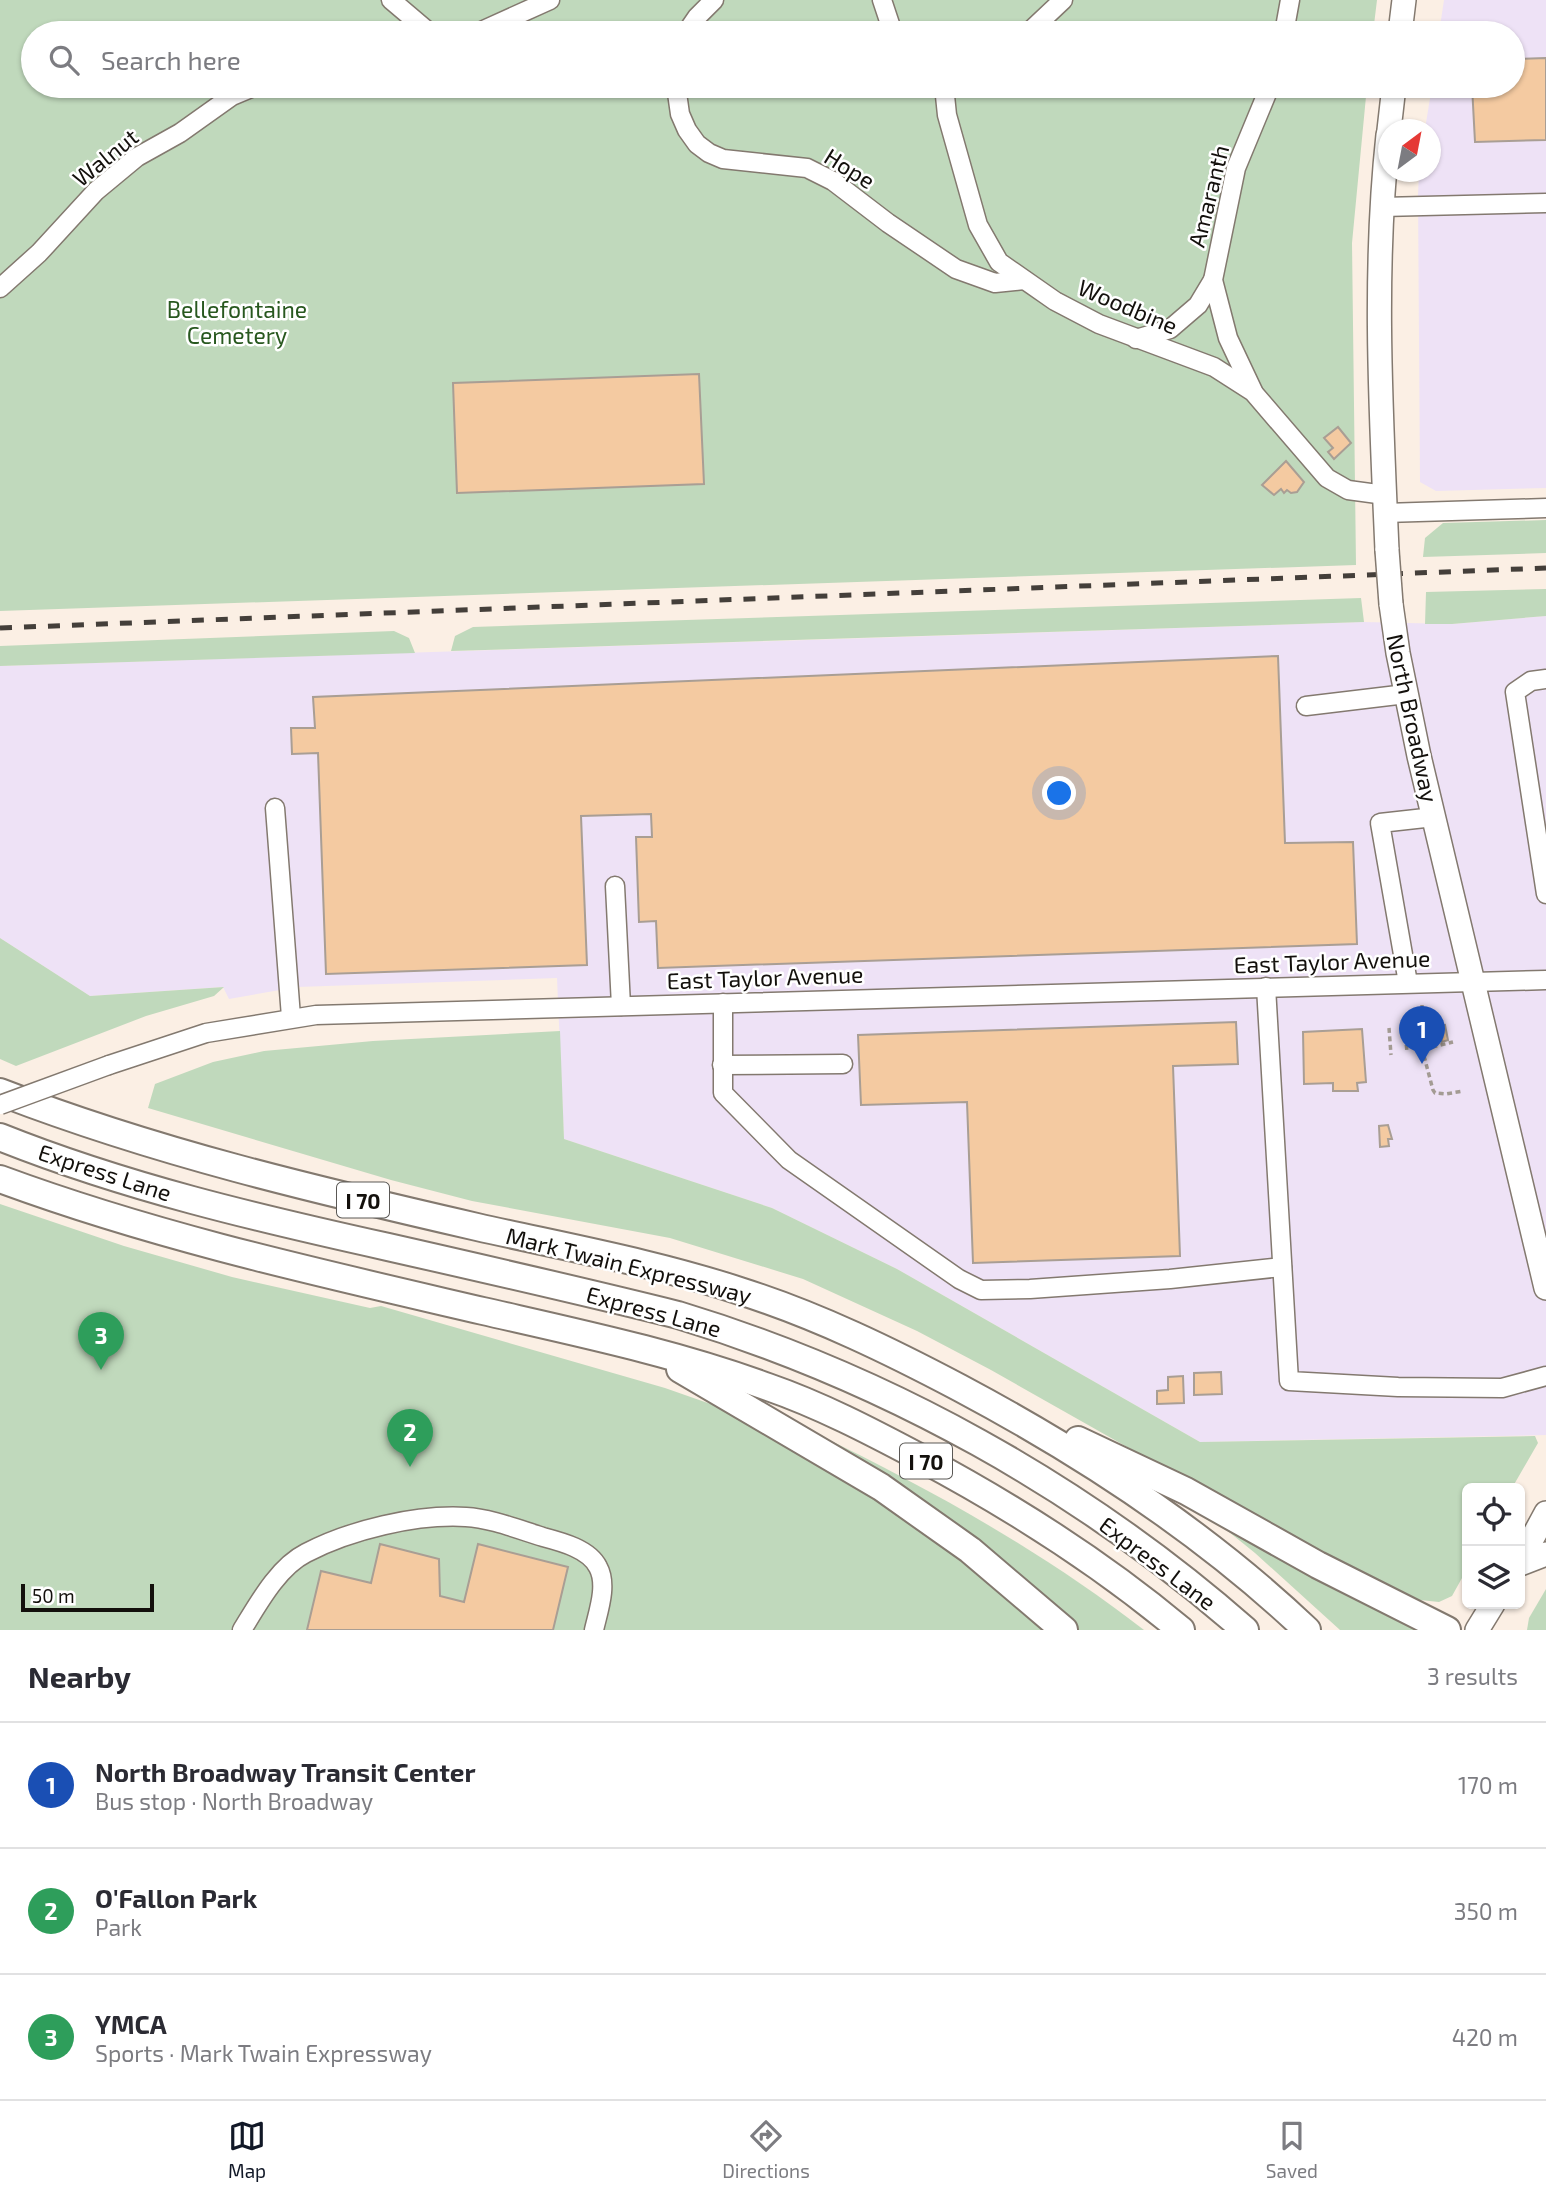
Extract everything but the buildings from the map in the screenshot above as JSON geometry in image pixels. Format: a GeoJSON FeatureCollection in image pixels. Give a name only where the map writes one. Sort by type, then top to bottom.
{"type":"FeatureCollection","features":[{"type":"Feature","properties":{"kind":"highway"},"geometry":{"type":"LineString","coordinates":[[0,1072],[113,1133]]}},
{"type":"Feature","properties":{"kind":"highway","name":"Mark Twain Expressway"},"geometry":{"type":"LineString","coordinates":[[0,1092],[113,1133],[255,1173],[681,1274],[743,1292],[867,1341],[982,1400],[1084,1460],[1201,1541],[1307,1630]]}},
{"type":"Feature","properties":{"kind":"highway","name":"Express Lane"},"geometry":{"type":"LineString","coordinates":[[0,1137],[110,1175],[205,1203],[678,1315],[801,1357],[919,1411],[1032,1475],[1140,1547],[1245,1630]]}},
{"type":"Feature","properties":{"kind":"highway","name":"I 70"},"geometry":{"type":"LineString","coordinates":[[0,1179],[82,1207],[207,1244],[642,1348],[771,1388],[888,1440],[989,1496],[1054,1537],[1181,1630]]}},
{"type":"Feature","properties":{"kind":"highway"},"geometry":{"type":"LineString","coordinates":[[642,1348],[881,1487],[970,1550],[1064,1630]]}},
{"type":"Feature","properties":{"kind":"highway"},"geometry":{"type":"LineString","coordinates":[[982,1400],[1086,1443],[1186,1491],[1318,1565],[1447,1630]]}},
{"type":"Feature","properties":{"kind":"main road"},"geometry":{"type":"LineString","coordinates":[[1401,21],[1404,0]]}},
{"type":"Feature","properties":{"kind":"main road"},"geometry":{"type":"LineString","coordinates":[[1390,119],[1393,98]]}},
{"type":"Feature","properties":{"kind":"main road","name":"North Broadway"},"geometry":{"type":"LineString","coordinates":[[1383,182],[1380,315],[1385,504],[1391,604],[1406,694],[1545,1282]]}},
{"type":"Feature","properties":{"kind":"main road"},"geometry":{"type":"LineString","coordinates":[[1525,1553],[1546,1513]]}},
{"type":"Feature","properties":{"kind":"main road"},"geometry":{"type":"LineString","coordinates":[[1525,1560],[1546,1554]]}},
{"type":"Feature","properties":{"kind":"main road"},"geometry":{"type":"LineString","coordinates":[[1477,1630],[1490,1609]]}},
{"type":"Feature","properties":{"kind":"street"},"geometry":{"type":"LineString","coordinates":[[391,0],[416,21]]}},
{"type":"Feature","properties":{"kind":"street"},"geometry":{"type":"LineString","coordinates":[[504,21],[550,0]]}},
{"type":"Feature","properties":{"kind":"street"},"geometry":{"type":"LineString","coordinates":[[694,21],[714,0]]}},
{"type":"Feature","properties":{"kind":"street"},"geometry":{"type":"LineString","coordinates":[[882,0],[889,21]]}},
{"type":"Feature","properties":{"kind":"street"},"geometry":{"type":"LineString","coordinates":[[1041,21],[1063,0]]}},
{"type":"Feature","properties":{"kind":"street"},"geometry":{"type":"LineString","coordinates":[[1286,21],[1290,0]]}},
{"type":"Feature","properties":{"kind":"street","name":"Walnut"},"geometry":{"type":"LineString","coordinates":[[0,288],[39,253],[96,191],[137,157],[180,133],[229,98]]}},
{"type":"Feature","properties":{"kind":"street","name":"Hope"},"geometry":{"type":"LineString","coordinates":[[678,98],[680,114],[687,130],[697,144],[709,153],[723,159],[807,169],[833,181],[888,223],[956,269],[995,283],[1024,280]]}},
{"type":"Feature","properties":{"kind":"street","name":"Woodbine"},"geometry":{"type":"LineString","coordinates":[[945,98],[947,115],[978,225],[999,262],[1024,280],[1099,324],[1213,367],[1253,392],[1327,478],[1348,490],[1385,504],[1546,508]]}},
{"type":"Feature","properties":{"kind":"street","name":"Amaranth"},"geometry":{"type":"LineString","coordinates":[[1136,339],[1170,329],[1198,305],[1213,280],[1236,168],[1265,98]]}},
{"type":"Feature","properties":{"kind":"street"},"geometry":{"type":"LineString","coordinates":[[1381,207],[1546,203]]}},
{"type":"Feature","properties":{"kind":"street","name":"Amaranth"},"geometry":{"type":"LineString","coordinates":[[1213,280],[1228,338],[1253,392]]}},
{"type":"Feature","properties":{"kind":"street"},"geometry":{"type":"LineString","coordinates":[[1546,679],[1531,681],[1515,692],[1546,894]]}},
{"type":"Feature","properties":{"kind":"street"},"geometry":{"type":"LineString","coordinates":[[1306,706],[1406,694]]}},
{"type":"Feature","properties":{"kind":"street"},"geometry":{"type":"LineString","coordinates":[[275,808],[290,1017]]}},
{"type":"Feature","properties":{"kind":"street"},"geometry":{"type":"LineString","coordinates":[[1408,983],[1380,824],[1434,817]]}},
{"type":"Feature","properties":{"kind":"street"},"geometry":{"type":"LineString","coordinates":[[615,886],[621,1006]]}},
{"type":"Feature","properties":{"kind":"street","name":"East Taylor Avenue"},"geometry":{"type":"LineString","coordinates":[[0,1105],[206,1032],[290,1017],[1546,980]]}},
{"type":"Feature","properties":{"kind":"street"},"geometry":{"type":"LineString","coordinates":[[1266,987],[1289,1381],[1398,1387],[1502,1388],[1546,1376]]}},
{"type":"Feature","properties":{"kind":"street"},"geometry":{"type":"LineString","coordinates":[[723,1003],[723,1093],[789,1160],[959,1279],[981,1290],[1158,1280],[1282,1267]]}},
{"type":"Feature","properties":{"kind":"street"},"geometry":{"type":"LineString","coordinates":[[722,1065],[843,1064]]}},
{"type":"Feature","properties":{"kind":"street"},"geometry":{"type":"LineString","coordinates":[[242,1630],[273,1581],[304,1554],[388,1524],[444,1517],[469,1517],[561,1542],[587,1556],[598,1566],[601,1579],[601,1597],[594,1630]]}},
{"type":"Feature","properties":{"kind":"path"},"geometry":{"type":"LineString","coordinates":[[1422,1005],[1420,1022],[1434,1093],[1463,1091]]}},
{"type":"Feature","properties":{"kind":"path"},"geometry":{"type":"LineString","coordinates":[[1389,1028],[1391,1055]]}},
{"type":"Feature","properties":{"kind":"path"},"geometry":{"type":"LineString","coordinates":[[1405,1028],[1407,1053]]}},
{"type":"Feature","properties":{"kind":"path"},"geometry":{"type":"LineString","coordinates":[[1424,1049],[1452,1042]]}},
{"type":"Feature","properties":{"kind":"shaded area"},"geometry":{"type":"Polygon","coordinates":[[[1444,0],[1546,0],[1546,488],[1436,491],[1420,482],[1419,182],[1441,182],[1441,119],[1427,119],[1430,98],[1525,98],[1525,21],[1441,21],[1444,0]]]}},
{"type":"Feature","properties":{"kind":"shaded area"},"geometry":{"type":"Polygon","coordinates":[[[1546,616],[1546,1435],[1200,1442],[897,1269],[772,1208],[564,1139],[557,978],[297,987],[229,999],[223,987],[90,996],[0,938],[0,666],[1364,622],[1452,624],[1546,616]]]}},
{"type":"Feature","properties":{"kind":"green space","name":"Bellefontaine Cemetery"},"geometry":{"type":"Polygon","coordinates":[[[0,0],[1377,0],[1374,21],[21,21],[21,98],[1366,98],[1352,243],[1356,565],[0,611],[0,0]]]}},
{"type":"Feature","properties":{"kind":"green space"},"geometry":{"type":"Polygon","coordinates":[[[1546,520],[1546,553],[1423,557],[1425,538],[1443,523],[1546,520]]]}},
{"type":"Feature","properties":{"kind":"green space"},"geometry":{"type":"Polygon","coordinates":[[[1546,589],[1546,616],[1425,624],[1426,592],[1546,589]]]}},
{"type":"Feature","properties":{"kind":"green space"},"geometry":{"type":"Polygon","coordinates":[[[1361,598],[1364,622],[451,651],[455,636],[473,627],[1361,598]]]}},
{"type":"Feature","properties":{"kind":"green space"},"geometry":{"type":"Polygon","coordinates":[[[394,631],[409,638],[415,653],[0,666],[0,646],[394,631]]]}},
{"type":"Feature","properties":{"kind":"green space"},"geometry":{"type":"Polygon","coordinates":[[[0,938],[90,996],[224,987],[214,996],[146,1016],[16,1066],[0,1059],[0,938]]]}},
{"type":"Feature","properties":{"kind":"green space"},"geometry":{"type":"Polygon","coordinates":[[[560,1031],[564,1139],[772,1208],[897,1269],[1200,1442],[1535,1436],[1538,1443],[1515,1483],[1462,1483],[1462,1578],[1452,1596],[1439,1602],[1420,1600],[1350,1573],[991,1370],[917,1331],[803,1279],[670,1238],[472,1201],[391,1180],[148,1108],[155,1084],[213,1062],[264,1051],[373,1041],[560,1031]]]}},
{"type":"Feature","properties":{"kind":"green space"},"geometry":{"type":"Polygon","coordinates":[[[0,1204],[124,1246],[232,1277],[370,1308],[381,1306],[665,1388],[722,1408],[925,1528],[1052,1630],[0,1630],[0,1204]]]}},
{"type":"Feature","properties":{"kind":"green space"},"geometry":{"type":"Polygon","coordinates":[[[817,1434],[903,1477],[985,1523],[1065,1574],[1144,1630],[1074,1630],[817,1434]]]}},
{"type":"Feature","properties":{"kind":"green space"},"geometry":{"type":"Polygon","coordinates":[[[1198,1507],[1420,1630],[1340,1630],[1255,1553],[1198,1507]]]}},
{"type":"Feature","properties":{"kind":"green space"},"geometry":{"type":"Polygon","coordinates":[[[1546,1589],[1546,1630],[1527,1630],[1529,1618],[1546,1589]]]}},
{"type":"Feature","properties":{"kind":"railway"},"geometry":{"type":"LineString","coordinates":[[0,628],[1546,568]]}},
{"type":"Feature","properties":{"kind":"place","name":"North Broadway Transit Center"},"geometry":{"type":"Point","coordinates":[1422,1064]}},
{"type":"Feature","properties":{"kind":"place","name":"YMCA"},"geometry":{"type":"Point","coordinates":[101,1370]}},
{"type":"Feature","properties":{"kind":"place","name":"O'Fallon Park"},"geometry":{"type":"Point","coordinates":[410,1467]}}]}
